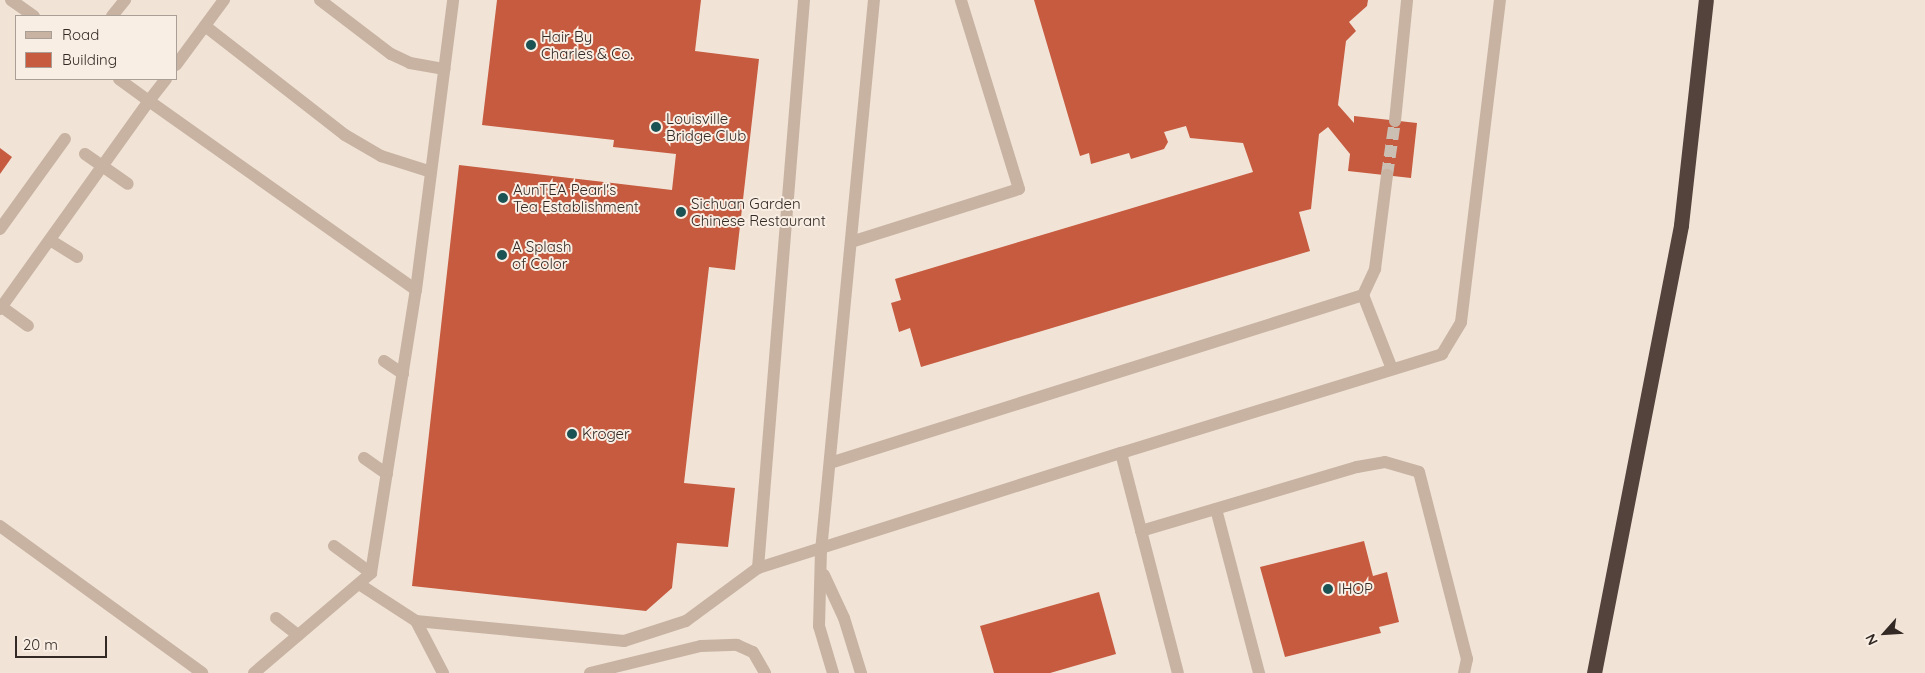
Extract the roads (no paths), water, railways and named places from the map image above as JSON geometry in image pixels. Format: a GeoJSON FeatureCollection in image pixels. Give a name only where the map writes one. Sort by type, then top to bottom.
{"type":"FeatureCollection","features":[{"type":"Feature","properties":{"kind":"highway"},"geometry":{"type":"LineString","coordinates":[[1594,673],[1681,225],[1706,0]]}},
{"type":"Feature","properties":{"kind":"lane"},"geometry":{"type":"LineString","coordinates":[[11,0],[33,15]]}},
{"type":"Feature","properties":{"kind":"lane"},"geometry":{"type":"LineString","coordinates":[[113,15],[125,0]]}},
{"type":"Feature","properties":{"kind":"lane"},"geometry":{"type":"LineString","coordinates":[[178,62],[224,0]]}},
{"type":"Feature","properties":{"kind":"lane"},"geometry":{"type":"LineString","coordinates":[[320,0],[391,54],[410,63],[444,69]]}},
{"type":"Feature","properties":{"kind":"lane"},"geometry":{"type":"LineString","coordinates":[[254,673],[371,573],[416,290],[453,0]]}},
{"type":"Feature","properties":{"kind":"lane"},"geometry":{"type":"LineString","coordinates":[[758,568],[804,0]]}},
{"type":"Feature","properties":{"kind":"lane"},"geometry":{"type":"LineString","coordinates":[[833,673],[819,626],[823,575],[821,551],[874,0]]}},
{"type":"Feature","properties":{"kind":"lane"},"geometry":{"type":"LineString","coordinates":[[851,242],[1019,189],[962,0]]}},
{"type":"Feature","properties":{"kind":"lane"},"geometry":{"type":"LineString","coordinates":[[1395,121],[1407,0]]}},
{"type":"Feature","properties":{"kind":"lane"},"geometry":{"type":"LineString","coordinates":[[359,584],[416,621],[624,641],[686,621],[758,568],[821,551],[1121,453],[1442,354],[1461,322],[1500,0]]}},
{"type":"Feature","properties":{"kind":"lane"},"geometry":{"type":"LineString","coordinates":[[205,26],[345,135],[381,156],[431,172]]}},
{"type":"Feature","properties":{"kind":"lane"},"geometry":{"type":"LineString","coordinates":[[121,80],[416,290]]}},
{"type":"Feature","properties":{"kind":"lane"},"geometry":{"type":"LineString","coordinates":[[28,326],[1,308],[165,80]]}},
{"type":"Feature","properties":{"kind":"lane"},"geometry":{"type":"LineString","coordinates":[[0,229],[66,139]]}},
{"type":"Feature","properties":{"kind":"lane"},"geometry":{"type":"LineString","coordinates":[[85,154],[128,184]]}},
{"type":"Feature","properties":{"kind":"lane"},"geometry":{"type":"LineString","coordinates":[[1387,175],[1375,269],[1363,295],[1392,369]]}},
{"type":"Feature","properties":{"kind":"lane"},"geometry":{"type":"LineString","coordinates":[[50,240],[77,257]]}},
{"type":"Feature","properties":{"kind":"lane"},"geometry":{"type":"LineString","coordinates":[[830,463],[1363,295]]}},
{"type":"Feature","properties":{"kind":"lane"},"geometry":{"type":"LineString","coordinates":[[384,361],[403,374]]}},
{"type":"Feature","properties":{"kind":"lane"},"geometry":{"type":"LineString","coordinates":[[1121,453],[1178,673]]}},
{"type":"Feature","properties":{"kind":"lane"},"geometry":{"type":"LineString","coordinates":[[364,458],[387,474]]}},
{"type":"Feature","properties":{"kind":"lane"},"geometry":{"type":"LineString","coordinates":[[1141,531],[1385,462],[1419,472],[1467,659],[1464,673]]}},
{"type":"Feature","properties":{"kind":"lane"},"geometry":{"type":"LineString","coordinates":[[1216,509],[1259,673]]}},
{"type":"Feature","properties":{"kind":"lane"},"geometry":{"type":"LineString","coordinates":[[0,526],[202,673]]}},
{"type":"Feature","properties":{"kind":"lane"},"geometry":{"type":"LineString","coordinates":[[334,546],[371,573]]}},
{"type":"Feature","properties":{"kind":"lane"},"geometry":{"type":"LineString","coordinates":[[823,575],[844,618],[861,673]]}},
{"type":"Feature","properties":{"kind":"lane"},"geometry":{"type":"LineString","coordinates":[[276,618],[298,635]]}},
{"type":"Feature","properties":{"kind":"lane"},"geometry":{"type":"LineString","coordinates":[[416,621],[443,673]]}},
{"type":"Feature","properties":{"kind":"lane"},"geometry":{"type":"LineString","coordinates":[[590,673],[701,646],[737,646],[753,652],[765,673]]}},
{"type":"Feature","properties":{"kind":"tunnel"},"geometry":{"type":"LineString","coordinates":[[1387,175],[1395,121]]}},
{"type":"Feature","properties":{"kind":"place","name":"Hair By Charles & Co."},"geometry":{"type":"Point","coordinates":[531,45]}},
{"type":"Feature","properties":{"kind":"place","name":"Louisville Bridge Club"},"geometry":{"type":"Point","coordinates":[656,127]}},
{"type":"Feature","properties":{"kind":"place","name":"AunTEA Pearl's Tea Establishment"},"geometry":{"type":"Point","coordinates":[503,198]}},
{"type":"Feature","properties":{"kind":"place","name":"Sichuan Garden Chinese Restaurant"},"geometry":{"type":"Point","coordinates":[681,212]}},
{"type":"Feature","properties":{"kind":"place","name":"A Splash of Color"},"geometry":{"type":"Point","coordinates":[502,255]}},
{"type":"Feature","properties":{"kind":"place","name":"Kroger"},"geometry":{"type":"Point","coordinates":[572,434]}},
{"type":"Feature","properties":{"kind":"place","name":"IHOP"},"geometry":{"type":"Point","coordinates":[1328,589]}}]}
